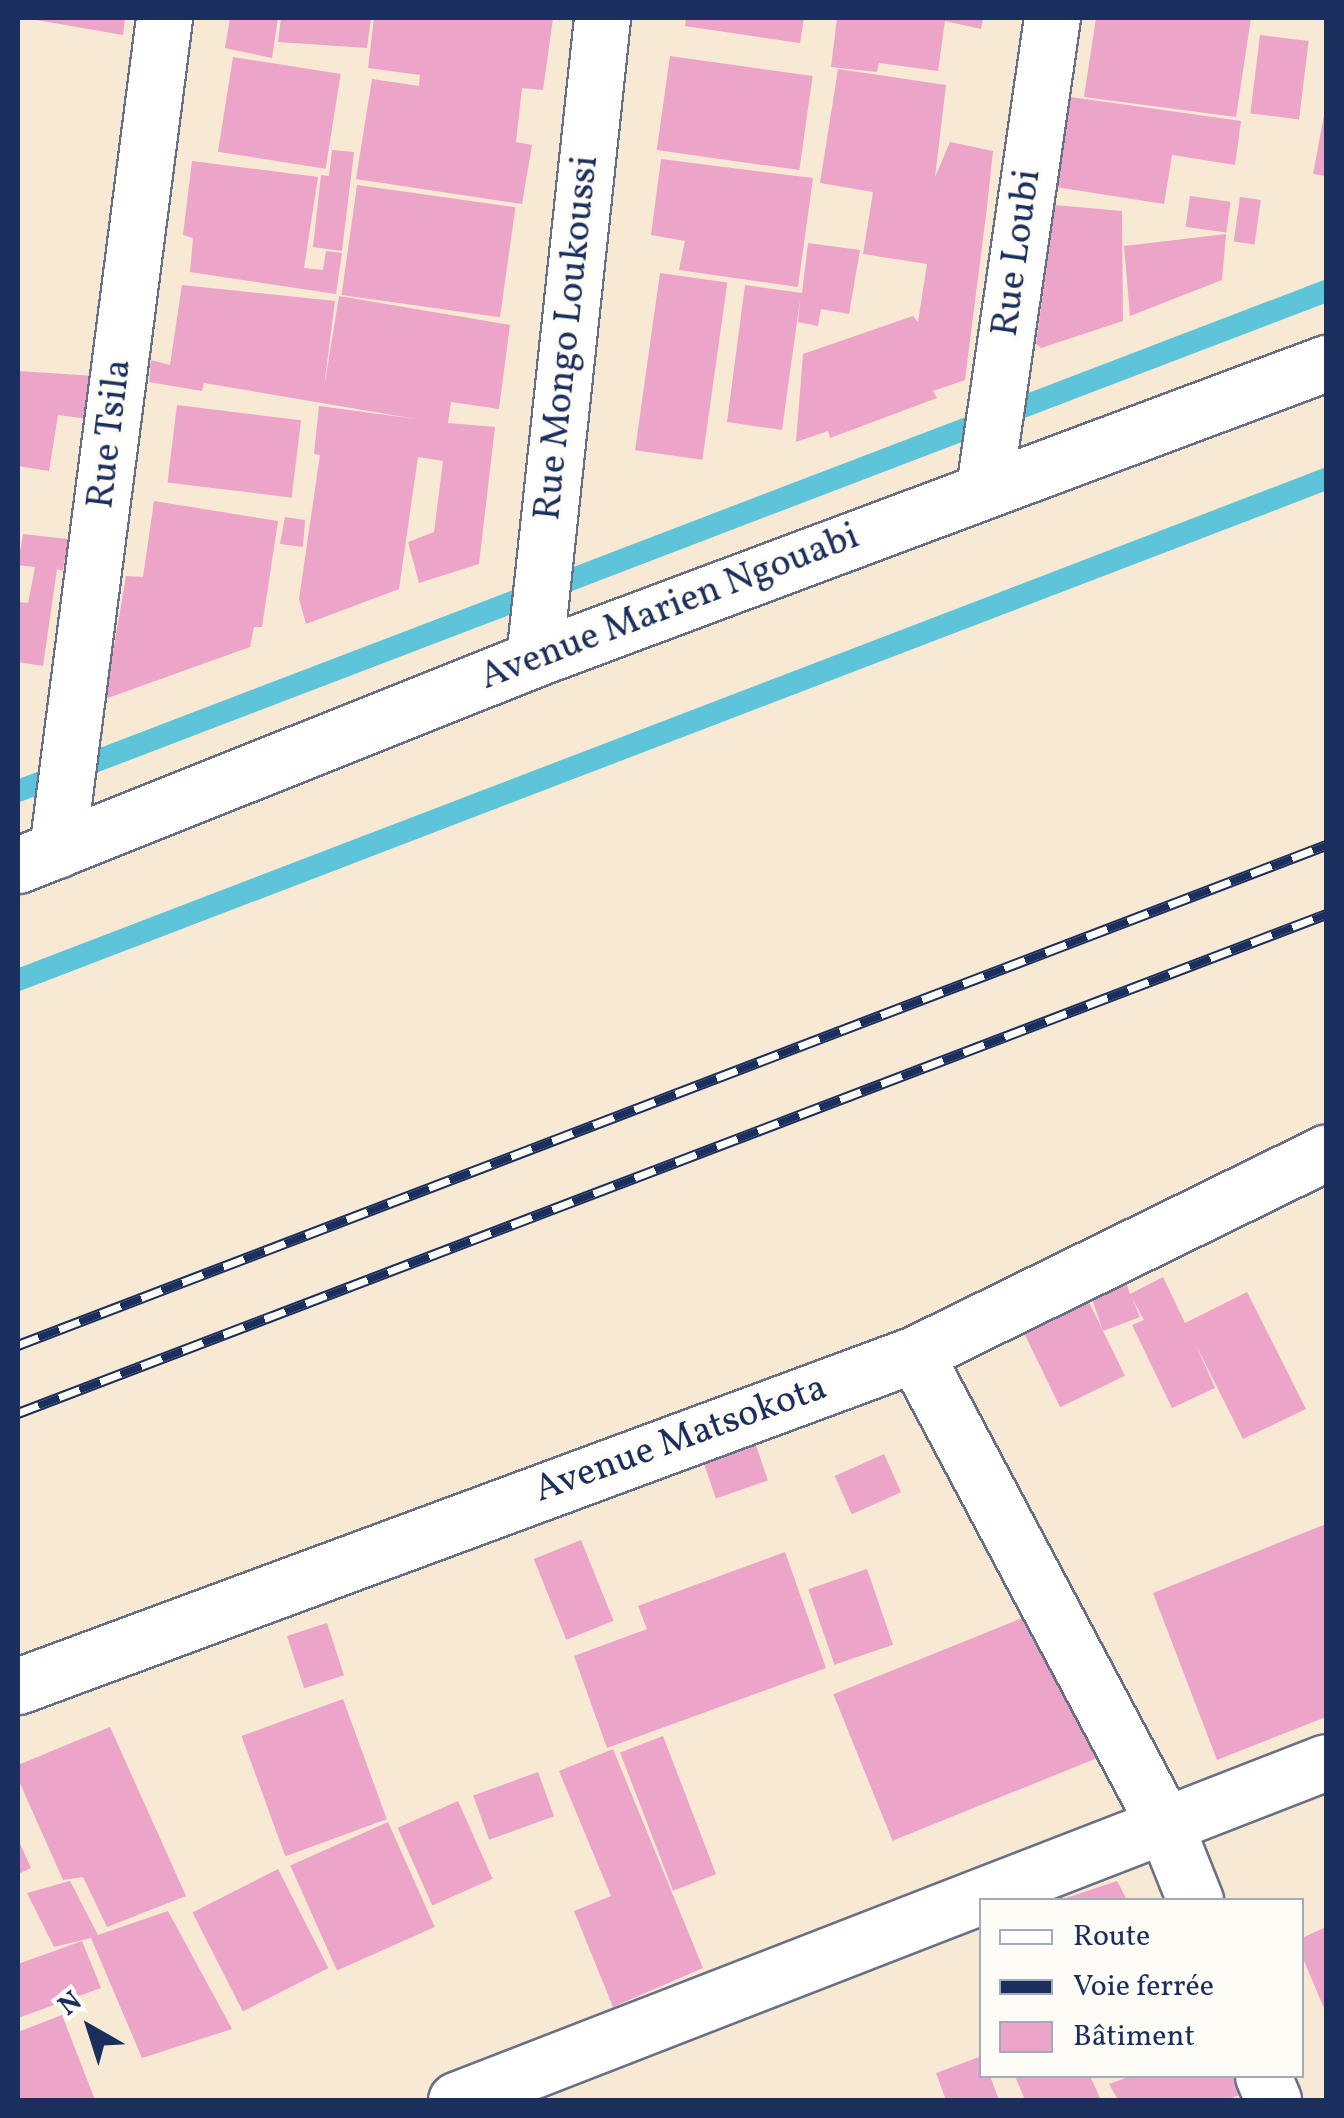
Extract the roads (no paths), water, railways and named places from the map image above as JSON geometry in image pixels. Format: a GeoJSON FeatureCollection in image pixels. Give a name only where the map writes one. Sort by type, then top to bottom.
{"type":"FeatureCollection","features":[{"type":"Feature","properties":{"kind":"street","name":"Rue Tsila"},"geometry":{"type":"LineString","coordinates":[[37,858],[164,18]]}},
{"type":"Feature","properties":{"kind":"street","name":"Rue Mongo Loukoussi"},"geometry":{"type":"LineString","coordinates":[[534,659],[602,18]]}},
{"type":"Feature","properties":{"kind":"street","name":"Rue Loubi"},"geometry":{"type":"LineString","coordinates":[[984,489],[1052,18]]}},
{"type":"Feature","properties":{"kind":"street","name":"Avenue Marien Ngouabi"},"geometry":{"type":"LineString","coordinates":[[37,858],[534,659],[1326,362]]}},
{"type":"Feature","properties":{"kind":"street","name":"Avenue Matsokota"},"geometry":{"type":"LineString","coordinates":[[18,1686],[915,1354],[1326,1152]]}},
{"type":"Feature","properties":{"kind":"street"},"geometry":{"type":"LineString","coordinates":[[915,1354],[1165,1825],[1193,1898]]}},
{"type":"Feature","properties":{"kind":"street"},"geometry":{"type":"LineString","coordinates":[[456,2100],[1326,1762]]}},
{"type":"Feature","properties":{"kind":"waterway"},"geometry":{"type":"LineString","coordinates":[[18,791],[1326,291]]}},
{"type":"Feature","properties":{"kind":"waterway"},"geometry":{"type":"LineString","coordinates":[[18,980],[1326,479]]}},
{"type":"Feature","properties":{"kind":"railway"},"geometry":{"type":"LineString","coordinates":[[18,1345],[1326,845]]}},
{"type":"Feature","properties":{"kind":"railway"},"geometry":{"type":"LineString","coordinates":[[18,1413],[1326,914]]}}]}
